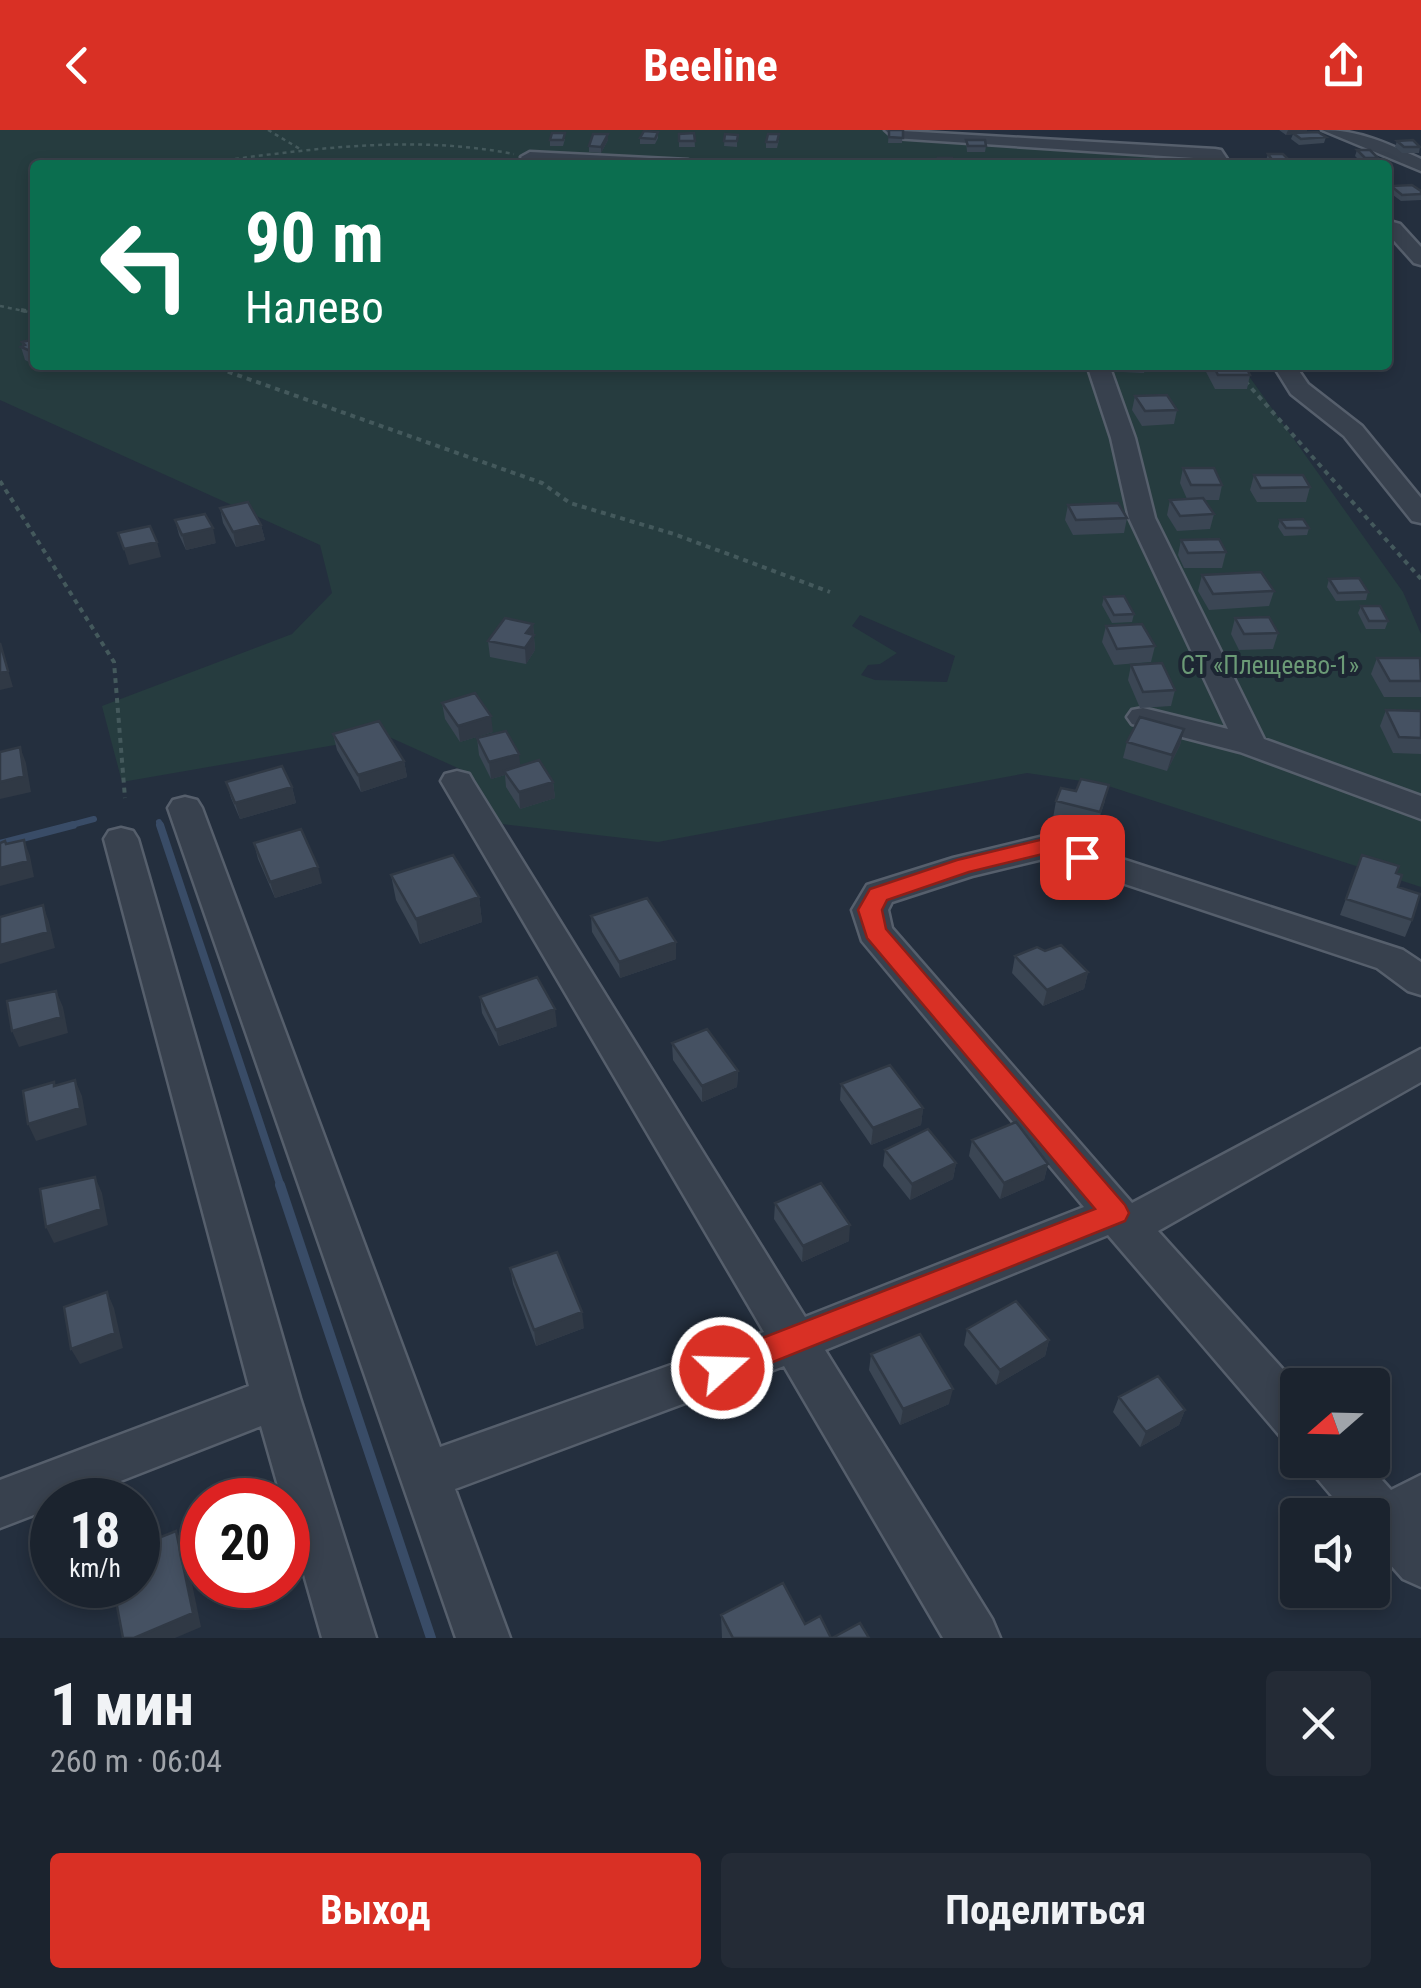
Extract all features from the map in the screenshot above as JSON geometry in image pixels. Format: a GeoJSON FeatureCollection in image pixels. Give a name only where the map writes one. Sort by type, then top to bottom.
{"type":"FeatureCollection","features":[{"type":"Feature","properties":{"kind":"lane"},"geometry":{"type":"LineString","coordinates":[[893,130],[992,146],[1215,154],[1219,160]]}},
{"type":"Feature","properties":{"kind":"lane"},"geometry":{"type":"LineString","coordinates":[[1330,130],[1368,141],[1421,166]]}},
{"type":"Feature","properties":{"kind":"lane"},"geometry":{"type":"LineString","coordinates":[[530,157],[589,160]]}},
{"type":"Feature","properties":{"kind":"lane"},"geometry":{"type":"LineString","coordinates":[[1395,222],[1421,259]]}},
{"type":"Feature","properties":{"kind":"lane"},"geometry":{"type":"LineString","coordinates":[[1392,258],[1421,259]]}},
{"type":"Feature","properties":{"kind":"lane"},"geometry":{"type":"LineString","coordinates":[[1100,370],[1123,438],[1142,518],[1251,745]]}},
{"type":"Feature","properties":{"kind":"lane"},"geometry":{"type":"LineString","coordinates":[[1287,370],[1299,389],[1353,430],[1421,515]]}},
{"type":"Feature","properties":{"kind":"lane"},"geometry":{"type":"LineString","coordinates":[[1143,718],[1251,745],[1421,808]]}},
{"type":"Feature","properties":{"kind":"lane"},"geometry":{"type":"LineString","coordinates":[[458,781],[973,1638]]}},
{"type":"Feature","properties":{"kind":"lane"},"geometry":{"type":"LineString","coordinates":[[185,808],[483,1638]]}},
{"type":"Feature","properties":{"kind":"lane"},"geometry":{"type":"LineString","coordinates":[[123,818],[276,1398],[348,1638]]}},
{"type":"Feature","properties":{"kind":"lane"},"geometry":{"type":"LineString","coordinates":[[1280,1400],[875,932],[870,910],[878,894],[964,866],[1048,846],[1390,959],[1421,981]]}},
{"type":"Feature","properties":{"kind":"lane"},"geometry":{"type":"LineString","coordinates":[[426,1476],[1121,1220],[1421,1064]]}},
{"type":"Feature","properties":{"kind":"lane"},"geometry":{"type":"LineString","coordinates":[[0,1504],[276,1398]]}},
{"type":"Feature","properties":{"kind":"lane"},"geometry":{"type":"LineString","coordinates":[[1357,1478],[1404,1511],[1421,1560]]}},
{"type":"Feature","properties":{"kind":"path"},"geometry":{"type":"LineString","coordinates":[[268,130],[302,150]]}},
{"type":"Feature","properties":{"kind":"path"},"geometry":{"type":"LineString","coordinates":[[227,160],[302,150],[452,141],[530,157]]}},
{"type":"Feature","properties":{"kind":"path"},"geometry":{"type":"LineString","coordinates":[[0,306],[30,312]]}},
{"type":"Feature","properties":{"kind":"path"},"geometry":{"type":"LineString","coordinates":[[224,370],[542,483],[570,504],[674,534],[830,592]]}},
{"type":"Feature","properties":{"kind":"path"},"geometry":{"type":"LineString","coordinates":[[1243,377],[1257,401],[1421,579]]}},
{"type":"Feature","properties":{"kind":"path"},"geometry":{"type":"LineString","coordinates":[[0,481],[114,662],[123,818]]}},
{"type":"Feature","properties":{"kind":"green space","name":"СТ «Плещеево-1»"},"geometry":{"type":"Polygon","coordinates":[[[0,130],[893,130],[1215,154],[1219,160],[30,160],[30,370],[1245,370],[1403,592],[1421,634],[1421,887],[1102,784],[1027,773],[658,842],[476,821],[471,774],[387,736],[122,782],[102,706],[292,634],[332,593],[320,545],[0,400],[0,130]],[[860,615],[852,626],[897,653],[880,664],[868,665],[861,675],[875,680],[947,682],[955,656],[860,615]]]}},
{"type":"Feature","properties":{"kind":"building"},"geometry":{"type":"Polygon","coordinates":[[[889,130],[903,130],[903,138],[889,137],[889,130]]]}},
{"type":"Feature","properties":{"kind":"building"},"geometry":{"type":"Polygon","coordinates":[[[644,131],[658,132],[655,139],[640,138],[644,131]]]}},
{"type":"Feature","properties":{"kind":"building"},"geometry":{"type":"Polygon","coordinates":[[[1318,132],[1326,137],[1301,139],[1293,133],[1318,132]]]}},
{"type":"Feature","properties":{"kind":"building"},"geometry":{"type":"Polygon","coordinates":[[[552,133],[565,133],[563,140],[550,140],[552,133]]]}},
{"type":"Feature","properties":{"kind":"building"},"geometry":{"type":"Polygon","coordinates":[[[694,133],[695,141],[679,141],[679,134],[694,133]]]}},
{"type":"Feature","properties":{"kind":"building"},"geometry":{"type":"Polygon","coordinates":[[[593,134],[608,134],[601,147],[589,146],[593,134]]]}},
{"type":"Feature","properties":{"kind":"building"},"geometry":{"type":"Polygon","coordinates":[[[725,134],[738,135],[737,141],[724,141],[725,134]]]}},
{"type":"Feature","properties":{"kind":"building"},"geometry":{"type":"Polygon","coordinates":[[[768,134],[779,134],[777,142],[766,142],[768,134]]]}},
{"type":"Feature","properties":{"kind":"building"},"geometry":{"type":"Polygon","coordinates":[[[966,140],[985,140],[986,146],[968,146],[966,140]]]}},
{"type":"Feature","properties":{"kind":"building"},"geometry":{"type":"Polygon","coordinates":[[[1413,140],[1420,147],[1404,147],[1397,141],[1413,140]]]}},
{"type":"Feature","properties":{"kind":"building"},"geometry":{"type":"Polygon","coordinates":[[[1357,150],[1370,150],[1378,158],[1365,158],[1357,150]]]}},
{"type":"Feature","properties":{"kind":"building"},"geometry":{"type":"Polygon","coordinates":[[[1268,154],[1283,154],[1289,160],[1272,160],[1268,154]]]}},
{"type":"Feature","properties":{"kind":"building"},"geometry":{"type":"Polygon","coordinates":[[[1412,185],[1421,194],[1402,195],[1392,186],[1412,185]]]}},
{"type":"Feature","properties":{"kind":"building"},"geometry":{"type":"Polygon","coordinates":[[[1216,370],[1248,370],[1250,375],[1218,375],[1216,370]]]}},
{"type":"Feature","properties":{"kind":"building"},"geometry":{"type":"Polygon","coordinates":[[[1167,395],[1177,410],[1145,411],[1135,396],[1167,395]]]}},
{"type":"Feature","properties":{"kind":"building"},"geometry":{"type":"Polygon","coordinates":[[[1183,468],[1214,468],[1222,485],[1191,485],[1183,468]]]}},
{"type":"Feature","properties":{"kind":"building"},"geometry":{"type":"Polygon","coordinates":[[[1254,475],[1303,475],[1310,487],[1261,488],[1254,475]]]}},
{"type":"Feature","properties":{"kind":"building"},"geometry":{"type":"Polygon","coordinates":[[[1203,498],[1214,514],[1180,516],[1170,500],[1203,498]]]}},
{"type":"Feature","properties":{"kind":"building"},"geometry":{"type":"Polygon","coordinates":[[[248,502],[261,525],[233,532],[220,508],[248,502]]]}},
{"type":"Feature","properties":{"kind":"building"},"geometry":{"type":"Polygon","coordinates":[[[1118,503],[1127,518],[1076,520],[1068,505],[1118,503]]]}},
{"type":"Feature","properties":{"kind":"building"},"geometry":{"type":"Polygon","coordinates":[[[205,514],[213,528],[182,535],[175,520],[205,514]]]}},
{"type":"Feature","properties":{"kind":"building"},"geometry":{"type":"Polygon","coordinates":[[[1303,519],[1309,528],[1286,528],[1280,520],[1303,519]]]}},
{"type":"Feature","properties":{"kind":"building"},"geometry":{"type":"Polygon","coordinates":[[[150,526],[157,542],[124,549],[118,533],[150,526]]]}},
{"type":"Feature","properties":{"kind":"building"},"geometry":{"type":"Polygon","coordinates":[[[1219,539],[1226,552],[1188,553],[1181,540],[1219,539]]]}},
{"type":"Feature","properties":{"kind":"building"},"geometry":{"type":"Polygon","coordinates":[[[1261,572],[1274,591],[1213,594],[1202,575],[1261,572]]]}},
{"type":"Feature","properties":{"kind":"building"},"geometry":{"type":"Polygon","coordinates":[[[1359,578],[1368,592],[1338,593],[1329,579],[1359,578]]]}},
{"type":"Feature","properties":{"kind":"building"},"geometry":{"type":"Polygon","coordinates":[[[1124,596],[1134,614],[1114,615],[1104,597],[1124,596]]]}},
{"type":"Feature","properties":{"kind":"building"},"geometry":{"type":"Polygon","coordinates":[[[1361,606],[1380,606],[1388,621],[1369,621],[1361,606]]]}},
{"type":"Feature","properties":{"kind":"building"},"geometry":{"type":"Polygon","coordinates":[[[1269,617],[1278,633],[1244,634],[1235,618],[1269,617]]]}},
{"type":"Feature","properties":{"kind":"building"},"geometry":{"type":"Polygon","coordinates":[[[505,618],[533,624],[526,633],[534,635],[525,648],[488,641],[505,618]]]}},
{"type":"Feature","properties":{"kind":"building"},"geometry":{"type":"Polygon","coordinates":[[[1142,624],[1155,646],[1117,649],[1106,626],[1142,624]]]}},
{"type":"Feature","properties":{"kind":"building"},"geometry":{"type":"Polygon","coordinates":[[[0,643],[8,671],[0,673],[0,643]]]}},
{"type":"Feature","properties":{"kind":"building"},"geometry":{"type":"Polygon","coordinates":[[[1377,658],[1420,658],[1421,681],[1390,681],[1377,658]]]}},
{"type":"Feature","properties":{"kind":"building"},"geometry":{"type":"Polygon","coordinates":[[[1162,663],[1175,690],[1143,692],[1131,665],[1162,663]]]}},
{"type":"Feature","properties":{"kind":"building"},"geometry":{"type":"Polygon","coordinates":[[[475,693],[491,716],[458,726],[442,703],[475,693]]]}},
{"type":"Feature","properties":{"kind":"building"},"geometry":{"type":"Polygon","coordinates":[[[1386,710],[1421,711],[1421,738],[1399,737],[1386,710]]]}},
{"type":"Feature","properties":{"kind":"building"},"geometry":{"type":"Polygon","coordinates":[[[1140,717],[1184,729],[1172,755],[1127,742],[1140,717]]]}},
{"type":"Feature","properties":{"kind":"building"},"geometry":{"type":"Polygon","coordinates":[[[379,721],[404,761],[358,775],[333,734],[379,721]]]}},
{"type":"Feature","properties":{"kind":"building"},"geometry":{"type":"Polygon","coordinates":[[[506,731],[519,754],[489,762],[477,738],[506,731]]]}},
{"type":"Feature","properties":{"kind":"building"},"geometry":{"type":"Polygon","coordinates":[[[20,747],[24,776],[0,782],[0,752],[20,747]]]}},
{"type":"Feature","properties":{"kind":"building"},"geometry":{"type":"Polygon","coordinates":[[[539,760],[553,782],[519,792],[504,771],[539,760]]]}},
{"type":"Feature","properties":{"kind":"building"},"geometry":{"type":"Polygon","coordinates":[[[282,766],[292,787],[235,803],[226,782],[282,766]]]}},
{"type":"Feature","properties":{"kind":"building"},"geometry":{"type":"Polygon","coordinates":[[[1081,779],[1109,785],[1100,812],[1056,801],[1061,788],[1076,791],[1081,779]]]}},
{"type":"Feature","properties":{"kind":"building"},"geometry":{"type":"Polygon","coordinates":[[[301,829],[318,867],[270,882],[254,843],[301,829]]]}},
{"type":"Feature","properties":{"kind":"building"},"geometry":{"type":"Polygon","coordinates":[[[24,840],[28,861],[0,868],[0,843],[24,840]]]}},
{"type":"Feature","properties":{"kind":"building"},"geometry":{"type":"Polygon","coordinates":[[[453,855],[479,897],[416,919],[391,875],[453,855]]]}},
{"type":"Feature","properties":{"kind":"building"},"geometry":{"type":"Polygon","coordinates":[[[1362,855],[1399,866],[1396,873],[1402,875],[1398,887],[1420,894],[1412,920],[1346,899],[1362,855]]]}},
{"type":"Feature","properties":{"kind":"building"},"geometry":{"type":"Polygon","coordinates":[[[647,898],[676,942],[619,962],[591,916],[647,898]]]}},
{"type":"Feature","properties":{"kind":"building"},"geometry":{"type":"Polygon","coordinates":[[[43,905],[48,932],[0,945],[0,917],[43,905]]]}},
{"type":"Feature","properties":{"kind":"building"},"geometry":{"type":"Polygon","coordinates":[[[1061,945],[1088,972],[1047,990],[1015,956],[1037,947],[1045,951],[1061,945]]]}},
{"type":"Feature","properties":{"kind":"building"},"geometry":{"type":"Polygon","coordinates":[[[537,977],[555,1009],[496,1030],[480,997],[537,977]]]}},
{"type":"Feature","properties":{"kind":"building"},"geometry":{"type":"Polygon","coordinates":[[[56,991],[61,1017],[12,1031],[7,1001],[56,991]]]}},
{"type":"Feature","properties":{"kind":"building"},"geometry":{"type":"Polygon","coordinates":[[[707,1029],[738,1071],[702,1086],[672,1043],[707,1029]]]}},
{"type":"Feature","properties":{"kind":"building"},"geometry":{"type":"Polygon","coordinates":[[[890,1065],[923,1108],[873,1128],[841,1084],[890,1065]]]}},
{"type":"Feature","properties":{"kind":"building"},"geometry":{"type":"Polygon","coordinates":[[[75,1080],[80,1108],[28,1124],[23,1091],[75,1080]]]}},
{"type":"Feature","properties":{"kind":"building"},"geometry":{"type":"Polygon","coordinates":[[[1016,1122],[1048,1164],[1004,1183],[972,1140],[1016,1122]]]}},
{"type":"Feature","properties":{"kind":"building"},"geometry":{"type":"Polygon","coordinates":[[[928,1129],[956,1163],[912,1184],[885,1150],[928,1129]]]}},
{"type":"Feature","properties":{"kind":"building"},"geometry":{"type":"Polygon","coordinates":[[[95,1177],[101,1209],[46,1227],[40,1189],[95,1177]]]}},
{"type":"Feature","properties":{"kind":"building"},"geometry":{"type":"Polygon","coordinates":[[[821,1183],[850,1225],[803,1246],[775,1203],[821,1183]]]}},
{"type":"Feature","properties":{"kind":"building"},"geometry":{"type":"Polygon","coordinates":[[[557,1252],[582,1312],[534,1330],[510,1268],[557,1252]]]}},
{"type":"Feature","properties":{"kind":"building"},"geometry":{"type":"Polygon","coordinates":[[[107,1292],[115,1333],[71,1349],[64,1307],[107,1292]]]}},
{"type":"Feature","properties":{"kind":"building"},"geometry":{"type":"Polygon","coordinates":[[[1016,1301],[1049,1340],[1000,1370],[967,1329],[1016,1301]]]}},
{"type":"Feature","properties":{"kind":"building"},"geometry":{"type":"Polygon","coordinates":[[[920,1334],[953,1389],[903,1409],[871,1354],[920,1334]]]}},
{"type":"Feature","properties":{"kind":"building"},"geometry":{"type":"Polygon","coordinates":[[[1158,1376],[1185,1410],[1146,1432],[1119,1397],[1158,1376]]]}},
{"type":"Feature","properties":{"kind":"building"},"geometry":{"type":"Polygon","coordinates":[[[176,1531],[180,1608],[192,1608],[193,1613],[134,1638],[123,1638],[117,1608],[160,1608],[160,1537],[176,1531]]]}},
{"type":"Feature","properties":{"kind":"building"},"geometry":{"type":"Polygon","coordinates":[[[783,1583],[805,1624],[820,1616],[831,1638],[733,1638],[721,1615],[783,1583]]]}},
{"type":"Feature","properties":{"kind":"building"},"geometry":{"type":"Polygon","coordinates":[[[860,1623],[869,1638],[832,1638],[860,1623]]]}},
{"type":"Feature","properties":{"kind":"waterway"},"geometry":{"type":"LineString","coordinates":[[64,827],[94,819]]}},
{"type":"Feature","properties":{"kind":"waterway"},"geometry":{"type":"LineString","coordinates":[[159,822],[161,827]]}},
{"type":"Feature","properties":{"kind":"waterway"},"geometry":{"type":"LineString","coordinates":[[0,844],[73,825]]}},
{"type":"Feature","properties":{"kind":"waterway"},"geometry":{"type":"LineString","coordinates":[[160,825],[281,1187]]}},
{"type":"Feature","properties":{"kind":"waterway"},"geometry":{"type":"LineString","coordinates":[[280,1185],[431,1638]]}},
{"type":"Feature","properties":{"kind":"route"},"geometry":{"type":"LineString","coordinates":[[722,1368],[1115,1213],[875,932],[870,910],[878,894],[964,866],[1048,846],[1082,857]]}}]}
